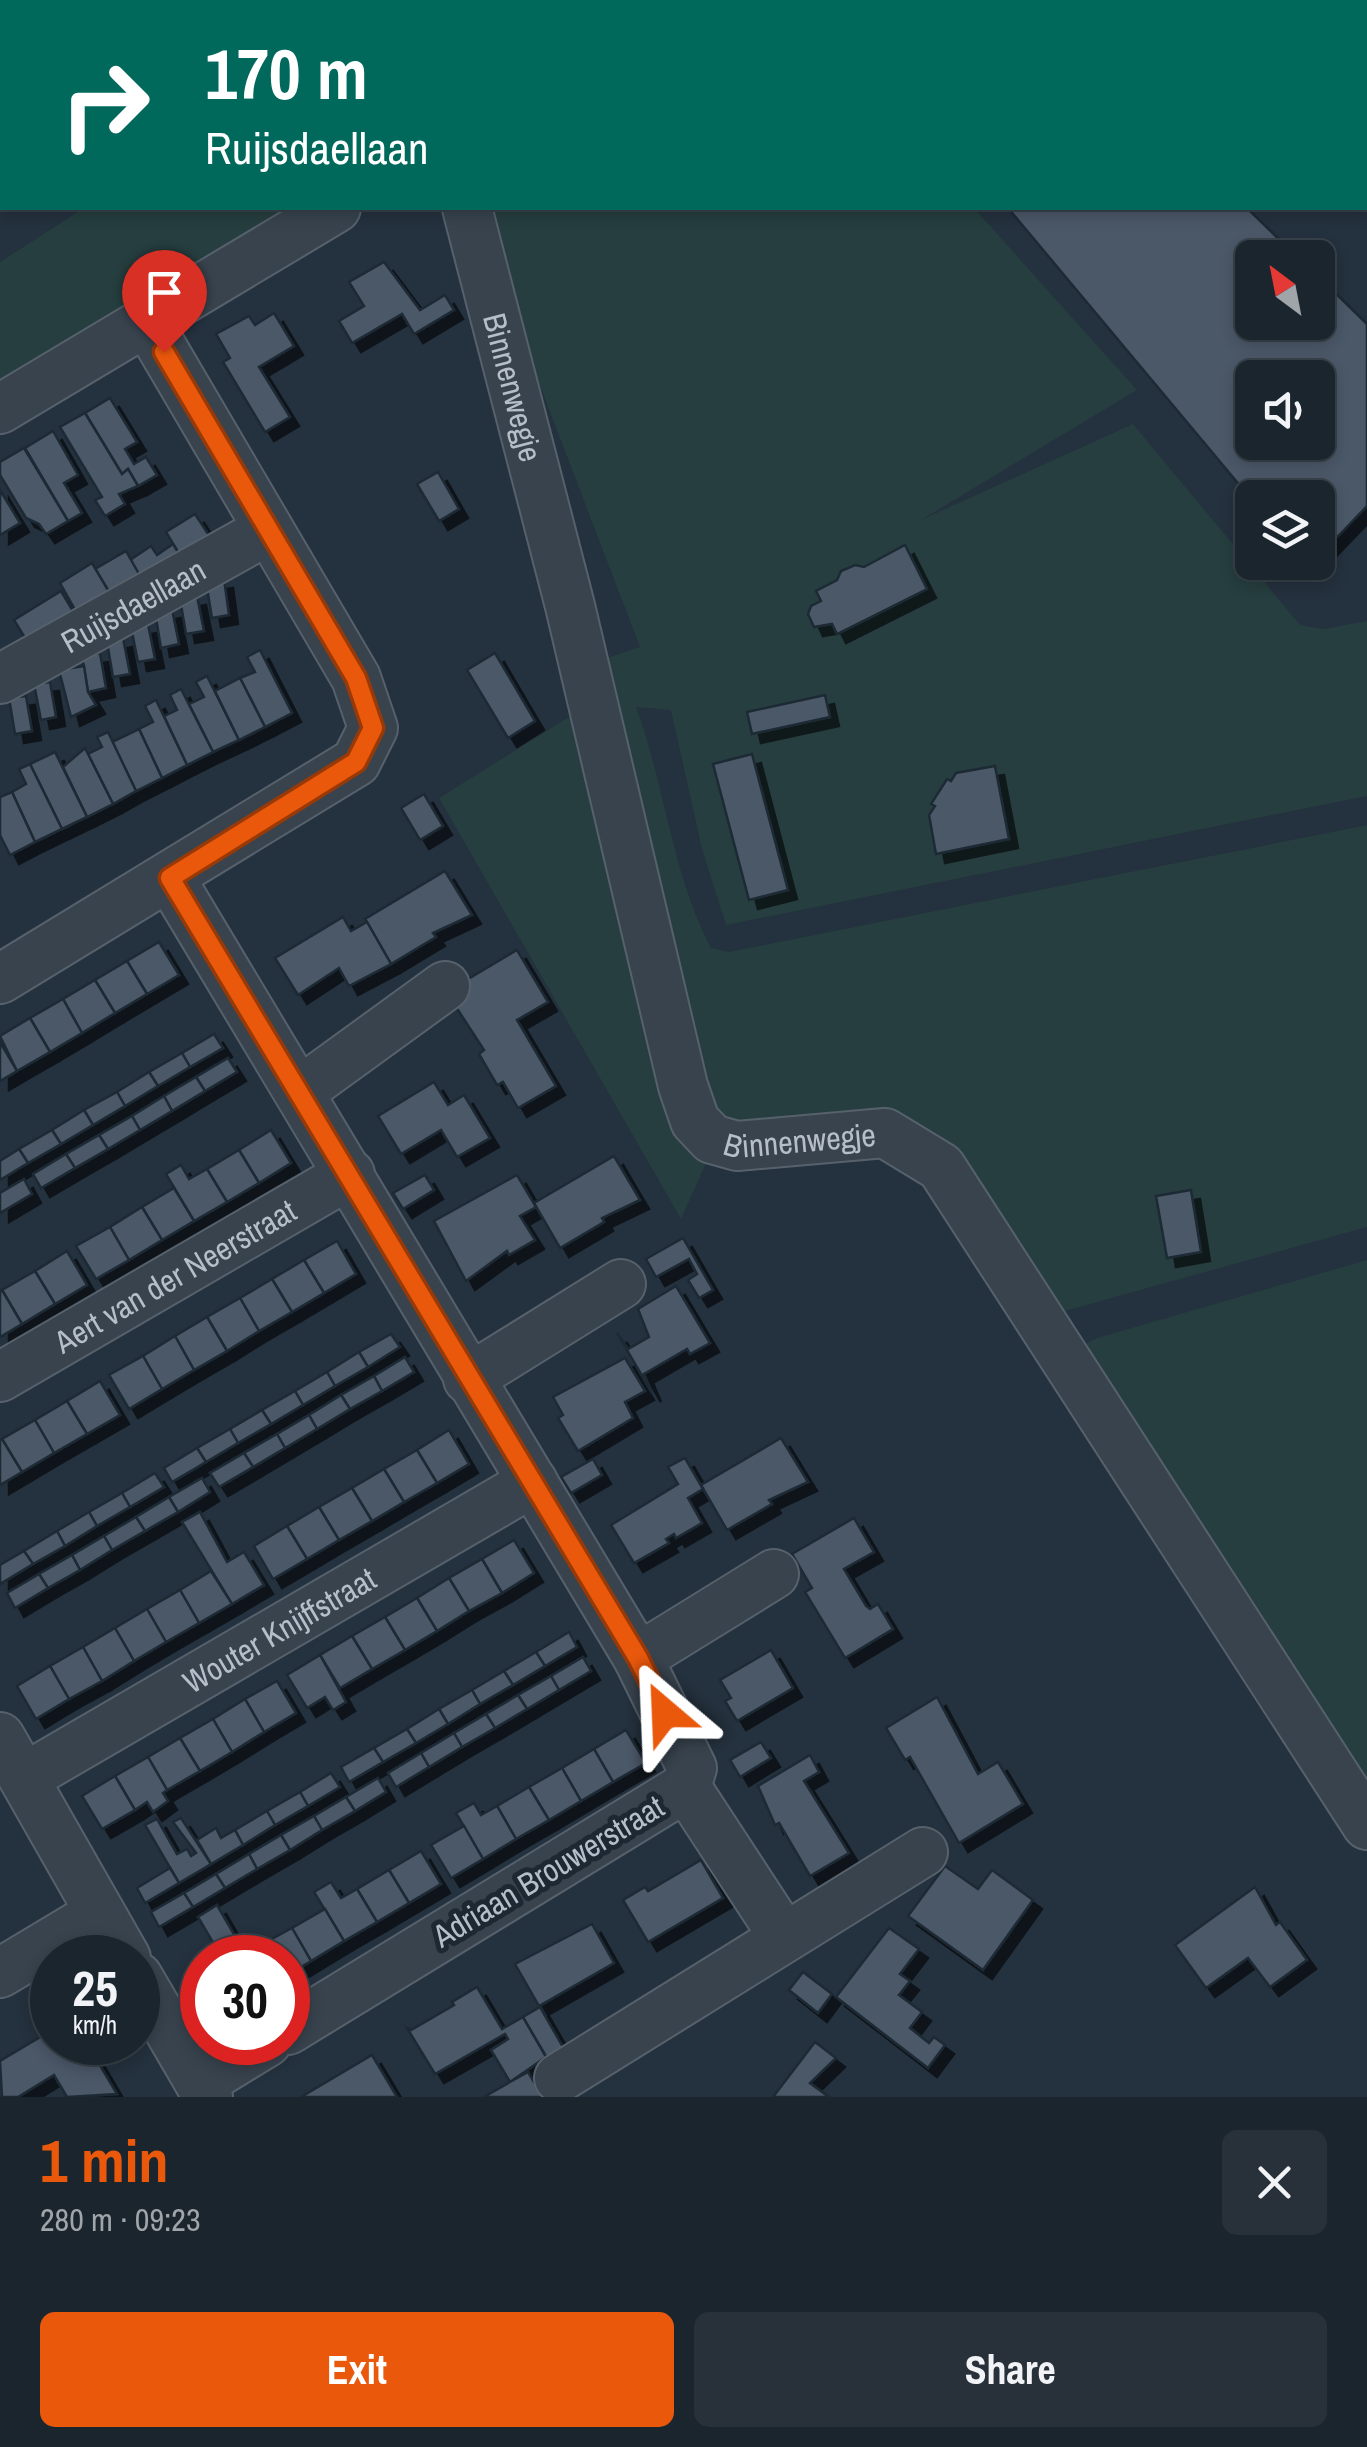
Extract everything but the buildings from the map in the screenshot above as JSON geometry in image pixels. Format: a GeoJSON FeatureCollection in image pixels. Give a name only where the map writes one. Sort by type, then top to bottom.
{"type":"FeatureCollection","features":[{"type":"Feature","properties":{"kind":"street"},"geometry":{"type":"LineString","coordinates":[[0,409],[333,210]]}},
{"type":"Feature","properties":{"kind":"street","name":"Binnenwegje"},"geometry":{"type":"LineString","coordinates":[[469,210],[570,606],[683,1086],[695,1121],[712,1139],[737,1146],[886,1133],[942,1166],[1367,1825]]}},
{"type":"Feature","properties":{"kind":"street"},"geometry":{"type":"LineString","coordinates":[[0,979],[356,762],[373,728],[356,678],[147,322]]}},
{"type":"Feature","properties":{"kind":"street","name":"Ruijsdaellaan"},"geometry":{"type":"LineString","coordinates":[[0,679],[268,530]]}},
{"type":"Feature","properties":{"kind":"street","name":"Adriaan Brouwerstraat"},"geometry":{"type":"LineString","coordinates":[[170,878],[638,1658],[692,1768],[686,1787],[310,2017]]}},
{"type":"Feature","properties":{"kind":"street"},"geometry":{"type":"LineString","coordinates":[[298,1092],[444,986]]}},
{"type":"Feature","properties":{"kind":"street","name":"Aert van der Neerstraat"},"geometry":{"type":"LineString","coordinates":[[0,1376],[350,1174]]}},
{"type":"Feature","properties":{"kind":"street"},"geometry":{"type":"LineString","coordinates":[[468,1379],[621,1284]]}},
{"type":"Feature","properties":{"kind":"street","name":"Wouter Knijffstraat"},"geometry":{"type":"LineString","coordinates":[[24,1778],[533,1482]]}},
{"type":"Feature","properties":{"kind":"street"},"geometry":{"type":"LineString","coordinates":[[638,1658],[774,1574]]}},
{"type":"Feature","properties":{"kind":"street"},"geometry":{"type":"LineString","coordinates":[[0,1736],[113,1935]]}},
{"type":"Feature","properties":{"kind":"street"},"geometry":{"type":"LineString","coordinates":[[686,1787],[784,1937]]}},
{"type":"Feature","properties":{"kind":"street"},"geometry":{"type":"LineString","coordinates":[[559,2078],[923,1852]]}},
{"type":"Feature","properties":{"kind":"street"},"geometry":{"type":"LineString","coordinates":[[0,1974],[100,1912]]}},
{"type":"Feature","properties":{"kind":"street"},"geometry":{"type":"LineString","coordinates":[[160,2014],[204,2090],[237,2065]]}},
{"type":"Feature","properties":{"kind":"green space"},"geometry":{"type":"Polygon","coordinates":[[[81,210],[307,210],[0,383],[0,262],[81,210]]]}},
{"type":"Feature","properties":{"kind":"green space"},"geometry":{"type":"Polygon","coordinates":[[[473,210],[976,210],[1137,390],[921,520],[1133,424],[1235,547],[1235,580],[1263,580],[1300,625],[1324,629],[1367,621],[1367,796],[726,925],[702,849],[671,710],[636,707],[698,919],[711,948],[729,952],[1367,825],[1367,1227],[1054,1314],[963,1182],[836,1126],[707,1122],[589,664],[640,647],[473,210]]]}},
{"type":"Feature","properties":{"kind":"green space"},"geometry":{"type":"Polygon","coordinates":[[[572,715],[708,1159],[681,1219],[439,798],[572,715]]]}},
{"type":"Feature","properties":{"kind":"green space"},"geometry":{"type":"Polygon","coordinates":[[[1367,1260],[1367,1806],[1076,1348],[1097,1338],[1367,1260]]]}},
{"type":"Feature","properties":{"kind":"route"},"geometry":{"type":"LineString","coordinates":[[164,352],[356,678],[373,728],[356,762],[170,878],[638,1658],[665,1713]]}}]}
